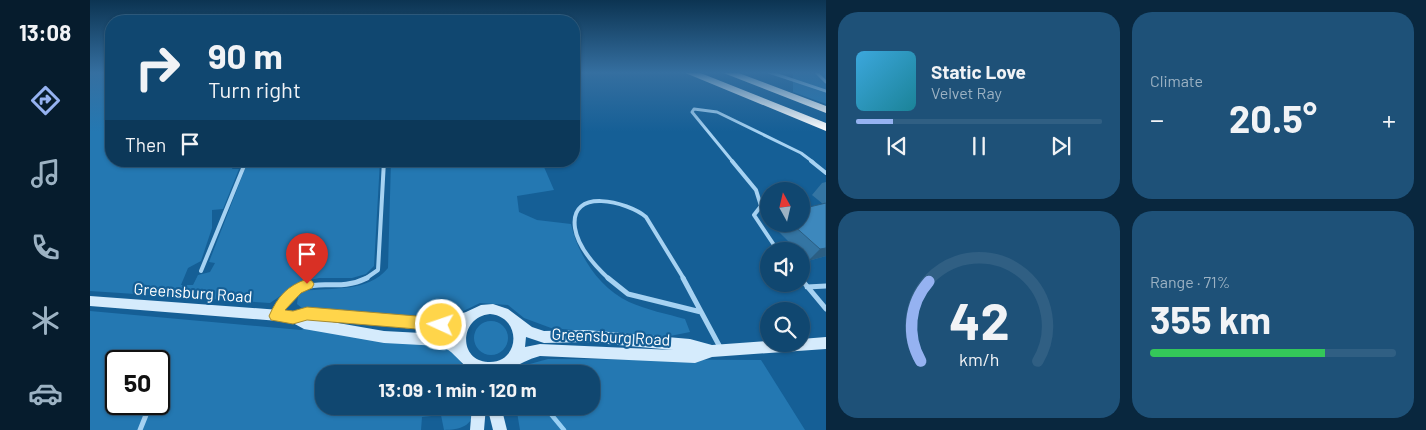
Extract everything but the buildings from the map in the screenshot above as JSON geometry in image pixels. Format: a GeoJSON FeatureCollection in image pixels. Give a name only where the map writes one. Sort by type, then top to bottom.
{"type":"FeatureCollection","features":[{"type":"Feature","properties":{"kind":"highway"},"geometry":{"type":"LineString","coordinates":[[739,92],[826,126]]}},
{"type":"Feature","properties":{"kind":"highway"},"geometry":{"type":"LineString","coordinates":[[779,92],[826,110]]}},
{"type":"Feature","properties":{"kind":"main road","name":"Greensburg Road"},"geometry":{"type":"LineString","coordinates":[[90,301],[293,317],[307,313],[437,325],[469,316]]}},
{"type":"Feature","properties":{"kind":"main road"},"geometry":{"type":"LineString","coordinates":[[470,363],[460,343],[462,326],[469,316],[481,311],[494,310],[506,315],[515,323],[519,331],[521,344],[517,356],[507,365]]}},
{"type":"Feature","properties":{"kind":"main road","name":"Greensburg Road"},"geometry":{"type":"LineString","coordinates":[[293,317],[304,323],[384,338],[440,340],[450,343],[470,363]]}},
{"type":"Feature","properties":{"kind":"main road","name":"Greensburg Road"},"geometry":{"type":"LineString","coordinates":[[515,323],[528,332],[544,337],[586,336],[690,345],[717,351]]}},
{"type":"Feature","properties":{"kind":"main road","name":"Greensburg Road"},"geometry":{"type":"LineString","coordinates":[[508,365],[524,354],[540,350],[696,357],[717,351],[826,343]]}},
{"type":"Feature","properties":{"kind":"main road"},"geometry":{"type":"LineString","coordinates":[[477,430],[478,415]]}},
{"type":"Feature","properties":{"kind":"main road"},"geometry":{"type":"LineString","coordinates":[[496,415],[500,430]]}},
{"type":"Feature","properties":{"kind":"lane"},"geometry":{"type":"LineString","coordinates":[[772,242],[754,215],[761,206],[756,190],[692,112],[694,109],[704,108],[717,112],[802,154],[826,172]]}},
{"type":"Feature","properties":{"kind":"lane"},"geometry":{"type":"LineString","coordinates":[[201,271],[244,167]]}},
{"type":"Feature","properties":{"kind":"lane"},"geometry":{"type":"LineString","coordinates":[[276,316],[284,300],[296,289],[307,284],[357,282],[370,278],[378,270],[384,167]]}},
{"type":"Feature","properties":{"kind":"lane"},"geometry":{"type":"LineString","coordinates":[[702,312],[628,294],[617,287],[588,256],[580,242],[575,219],[579,210],[587,205],[614,200],[638,210],[647,218],[670,254],[702,312],[717,351]]}},
{"type":"Feature","properties":{"kind":"lane"},"geometry":{"type":"LineString","coordinates":[[810,287],[826,286]]}},
{"type":"Feature","properties":{"kind":"lane"},"geometry":{"type":"LineString","coordinates":[[810,289],[826,309]]}},
{"type":"Feature","properties":{"kind":"lane"},"geometry":{"type":"LineString","coordinates":[[140,430],[146,415]]}},
{"type":"Feature","properties":{"kind":"shaded area"},"geometry":{"type":"Polygon","coordinates":[[[90,92],[105,92],[105,167],[233,167],[232,169],[239,169],[223,209],[212,210],[212,228],[201,261],[188,268],[181,285],[193,285],[198,275],[210,272],[215,263],[209,262],[246,167],[380,167],[374,266],[366,274],[352,278],[319,278],[301,282],[270,303],[90,291],[90,92]]]}},
{"type":"Feature","properties":{"kind":"shaded area"},"geometry":{"type":"Polygon","coordinates":[[[793,92],[826,92],[826,104],[793,92]]]}},
{"type":"Feature","properties":{"kind":"shaded area"},"geometry":{"type":"Polygon","coordinates":[[[391,167],[544,167],[554,190],[517,196],[519,212],[537,220],[571,224],[574,236],[585,259],[591,269],[608,288],[618,296],[636,305],[685,319],[690,332],[660,338],[551,328],[524,318],[508,305],[480,303],[455,315],[431,319],[303,309],[297,304],[298,296],[303,291],[337,289],[360,285],[380,276],[388,268],[391,167]]]}},
{"type":"Feature","properties":{"kind":"shaded area"},"geometry":{"type":"Polygon","coordinates":[[[90,311],[301,330],[309,327],[439,344],[455,353],[462,365],[315,365],[315,415],[441,415],[422,417],[421,430],[90,430],[90,311]]]}},
{"type":"Feature","properties":{"kind":"shaded area"},"geometry":{"type":"Polygon","coordinates":[[[491,321],[503,326],[508,338],[503,350],[491,355],[479,350],[474,338],[479,326],[491,321]]]}},
{"type":"Feature","properties":{"kind":"shaded area"},"geometry":{"type":"Polygon","coordinates":[[[548,359],[761,360],[805,430],[520,430],[518,415],[600,415],[600,365],[526,365],[548,359]]]}},
{"type":"Feature","properties":{"kind":"shaded area"},"geometry":{"type":"Polygon","coordinates":[[[441,415],[473,415],[465,426],[444,430],[441,415]]]}},
{"type":"Feature","properties":{"kind":"waterway"},"geometry":{"type":"LineString","coordinates":[[552,415],[564,430]]}},
{"type":"Feature","properties":{"kind":"route"},"geometry":{"type":"LineString","coordinates":[[307,284],[296,289],[284,300],[276,316],[293,317],[307,313],[441,325]]}}]}
